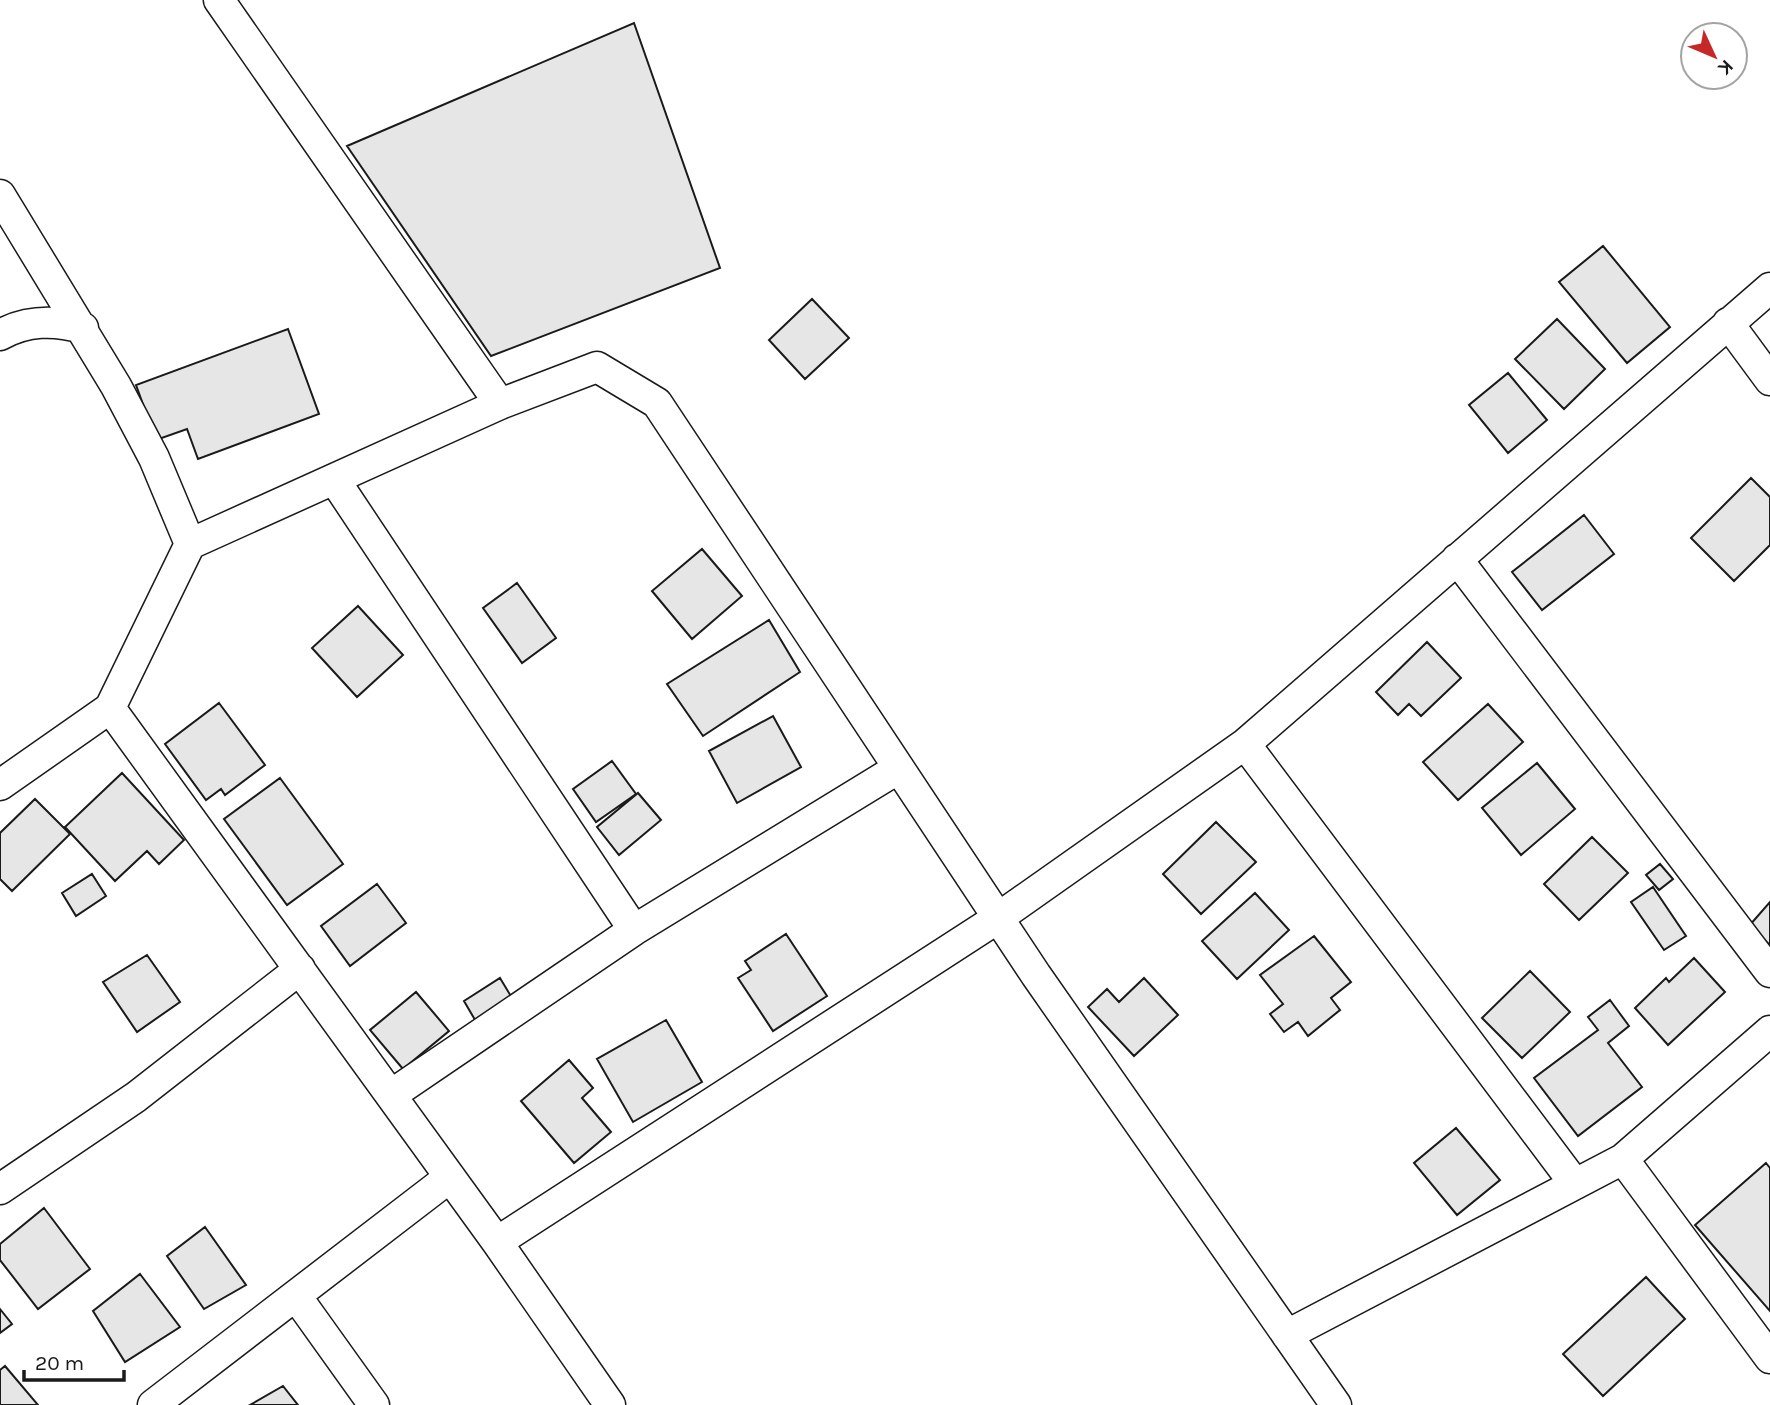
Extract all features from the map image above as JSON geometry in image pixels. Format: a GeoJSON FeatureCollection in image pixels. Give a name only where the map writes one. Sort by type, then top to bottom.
{"type":"FeatureCollection","features":[{"type":"Feature","properties":{"kind":"street"},"geometry":{"type":"LineString","coordinates":[[219,0],[500,404]]}},
{"type":"Feature","properties":{"kind":"street"},"geometry":{"type":"LineString","coordinates":[[0,195],[83,328],[154,458],[190,544]]}},
{"type":"Feature","properties":{"kind":"street"},"geometry":{"type":"LineString","coordinates":[[497,1242],[998,918],[1245,744],[1770,288]]}},
{"type":"Feature","properties":{"kind":"street"},"geometry":{"type":"LineString","coordinates":[[0,335],[41,322],[62,322],[83,328]]}},
{"type":"Feature","properties":{"kind":"street"},"geometry":{"type":"LineString","coordinates":[[1728,323],[1770,380]]}},
{"type":"Feature","properties":{"kind":"street"},"geometry":{"type":"LineString","coordinates":[[0,785],[110,708],[190,544],[500,404],[597,367],[657,403],[998,918],[1336,1405]]}},
{"type":"Feature","properties":{"kind":"street"},"geometry":{"type":"LineString","coordinates":[[334,479],[635,930]]}},
{"type":"Feature","properties":{"kind":"street"},"geometry":{"type":"LineString","coordinates":[[1457,559],[1770,972]]}},
{"type":"Feature","properties":{"kind":"street"},"geometry":{"type":"LineString","coordinates":[[110,708],[497,1242],[610,1405]]}},
{"type":"Feature","properties":{"kind":"street"},"geometry":{"type":"LineString","coordinates":[[1245,744],[1575,1184]]}},
{"type":"Feature","properties":{"kind":"street"},"geometry":{"type":"LineString","coordinates":[[391,1095],[635,930],[899,768]]}},
{"type":"Feature","properties":{"kind":"street"},"geometry":{"type":"LineString","coordinates":[[0,1189],[136,1097],[300,968]]}},
{"type":"Feature","properties":{"kind":"street"},"geometry":{"type":"LineString","coordinates":[[1287,1335],[1623,1159],[1770,1031]]}},
{"type":"Feature","properties":{"kind":"street"},"geometry":{"type":"LineString","coordinates":[[1623,1159],[1770,1358]]}},
{"type":"Feature","properties":{"kind":"street"},"geometry":{"type":"LineString","coordinates":[[153,1405],[450,1177]]}},
{"type":"Feature","properties":{"kind":"street"},"geometry":{"type":"LineString","coordinates":[[296,1296],[374,1405]]}},
{"type":"Feature","properties":{"kind":"building"},"geometry":{"type":"Polygon","coordinates":[[[634,23],[720,268],[491,356],[347,146],[634,23]]]}},
{"type":"Feature","properties":{"kind":"building"},"geometry":{"type":"Polygon","coordinates":[[[1603,246],[1670,327],[1627,363],[1559,282],[1603,246]]]}},
{"type":"Feature","properties":{"kind":"building"},"geometry":{"type":"Polygon","coordinates":[[[812,299],[849,338],[805,379],[769,340],[812,299]]]}},
{"type":"Feature","properties":{"kind":"building"},"geometry":{"type":"Polygon","coordinates":[[[1557,319],[1605,369],[1564,409],[1515,359],[1557,319]]]}},
{"type":"Feature","properties":{"kind":"building"},"geometry":{"type":"Polygon","coordinates":[[[288,329],[319,414],[198,459],[187,429],[156,440],[136,385],[288,329]]]}},
{"type":"Feature","properties":{"kind":"building"},"geometry":{"type":"Polygon","coordinates":[[[1508,373],[1547,420],[1508,453],[1469,405],[1508,373]]]}},
{"type":"Feature","properties":{"kind":"building"},"geometry":{"type":"Polygon","coordinates":[[[1751,478],[1770,497],[1770,545],[1734,581],[1691,538],[1751,478]]]}},
{"type":"Feature","properties":{"kind":"building"},"geometry":{"type":"Polygon","coordinates":[[[1584,515],[1614,554],[1542,610],[1512,572],[1584,515]]]}},
{"type":"Feature","properties":{"kind":"building"},"geometry":{"type":"Polygon","coordinates":[[[702,549],[742,596],[692,639],[652,591],[702,549]]]}},
{"type":"Feature","properties":{"kind":"building"},"geometry":{"type":"Polygon","coordinates":[[[517,583],[556,638],[522,663],[483,608],[517,583]]]}},
{"type":"Feature","properties":{"kind":"building"},"geometry":{"type":"Polygon","coordinates":[[[358,606],[403,655],[357,697],[312,648],[358,606]]]}},
{"type":"Feature","properties":{"kind":"building"},"geometry":{"type":"Polygon","coordinates":[[[769,620],[800,672],[703,736],[667,684],[769,620]]]}},
{"type":"Feature","properties":{"kind":"building"},"geometry":{"type":"Polygon","coordinates":[[[1427,642],[1461,678],[1421,716],[1409,704],[1398,715],[1376,692],[1427,642]]]}},
{"type":"Feature","properties":{"kind":"building"},"geometry":{"type":"Polygon","coordinates":[[[219,703],[265,765],[225,795],[221,789],[206,800],[165,744],[219,703]]]}},
{"type":"Feature","properties":{"kind":"building"},"geometry":{"type":"Polygon","coordinates":[[[1488,704],[1523,742],[1458,800],[1423,762],[1488,704]]]}},
{"type":"Feature","properties":{"kind":"building"},"geometry":{"type":"Polygon","coordinates":[[[773,716],[801,767],[737,803],[709,751],[773,716]]]}},
{"type":"Feature","properties":{"kind":"building"},"geometry":{"type":"Polygon","coordinates":[[[612,761],[636,794],[596,822],[573,789],[612,761]]]}},
{"type":"Feature","properties":{"kind":"building"},"geometry":{"type":"Polygon","coordinates":[[[1537,763],[1575,809],[1521,855],[1482,808],[1537,763]]]}},
{"type":"Feature","properties":{"kind":"building"},"geometry":{"type":"Polygon","coordinates":[[[122,773],[184,840],[159,864],[147,851],[115,881],[65,827],[122,773]]]}},
{"type":"Feature","properties":{"kind":"building"},"geometry":{"type":"Polygon","coordinates":[[[280,778],[343,864],[287,905],[224,819],[280,778]]]}},
{"type":"Feature","properties":{"kind":"building"},"geometry":{"type":"Polygon","coordinates":[[[638,793],[661,820],[619,855],[597,827],[638,793]]]}},
{"type":"Feature","properties":{"kind":"building"},"geometry":{"type":"Polygon","coordinates":[[[35,799],[70,834],[12,891],[0,879],[0,833],[35,799]]]}},
{"type":"Feature","properties":{"kind":"building"},"geometry":{"type":"Polygon","coordinates":[[[1216,822],[1256,862],[1201,914],[1163,874],[1216,822]]]}},
{"type":"Feature","properties":{"kind":"building"},"geometry":{"type":"Polygon","coordinates":[[[1592,837],[1628,873],[1579,920],[1544,884],[1592,837]]]}},
{"type":"Feature","properties":{"kind":"building"},"geometry":{"type":"Polygon","coordinates":[[[1660,864],[1673,879],[1659,890],[1646,875],[1660,864]]]}},
{"type":"Feature","properties":{"kind":"building"},"geometry":{"type":"Polygon","coordinates":[[[92,874],[106,896],[76,916],[62,893],[92,874]]]}},
{"type":"Feature","properties":{"kind":"building"},"geometry":{"type":"Polygon","coordinates":[[[377,884],[406,923],[350,966],[321,926],[377,884]]]}},
{"type":"Feature","properties":{"kind":"building"},"geometry":{"type":"Polygon","coordinates":[[[1653,887],[1686,936],[1664,950],[1631,902],[1653,887]]]}},
{"type":"Feature","properties":{"kind":"building"},"geometry":{"type":"Polygon","coordinates":[[[1255,893],[1289,930],[1237,979],[1202,941],[1255,893]]]}},
{"type":"Feature","properties":{"kind":"building"},"geometry":{"type":"Polygon","coordinates":[[[1770,902],[1770,945],[1749,926],[1770,902]]]}},
{"type":"Feature","properties":{"kind":"building"},"geometry":{"type":"Polygon","coordinates":[[[786,934],[827,996],[773,1031],[738,978],[751,970],[745,961],[786,934]]]}},
{"type":"Feature","properties":{"kind":"building"},"geometry":{"type":"Polygon","coordinates":[[[1314,936],[1351,982],[1331,998],[1340,1010],[1308,1036],[1298,1022],[1284,1032],[1270,1014],[1283,1004],[1260,975],[1314,936]]]}},
{"type":"Feature","properties":{"kind":"building"},"geometry":{"type":"Polygon","coordinates":[[[147,955],[180,1002],[137,1032],[103,982],[147,955]]]}},
{"type":"Feature","properties":{"kind":"building"},"geometry":{"type":"Polygon","coordinates":[[[1694,958],[1725,992],[1668,1045],[1635,1008],[1666,978],[1669,982],[1694,958]]]}},
{"type":"Feature","properties":{"kind":"building"},"geometry":{"type":"Polygon","coordinates":[[[1530,971],[1570,1012],[1522,1058],[1482,1018],[1530,971]]]}},
{"type":"Feature","properties":{"kind":"building"},"geometry":{"type":"Polygon","coordinates":[[[500,978],[515,1003],[478,1025],[464,1001],[500,978]]]}},
{"type":"Feature","properties":{"kind":"building"},"geometry":{"type":"Polygon","coordinates":[[[1144,978],[1178,1015],[1134,1056],[1088,1007],[1107,989],[1119,1002],[1144,978]]]}},
{"type":"Feature","properties":{"kind":"building"},"geometry":{"type":"Polygon","coordinates":[[[416,992],[449,1031],[403,1069],[370,1030],[416,992]]]}},
{"type":"Feature","properties":{"kind":"building"},"geometry":{"type":"Polygon","coordinates":[[[1610,1000],[1629,1026],[1608,1043],[1642,1087],[1578,1136],[1534,1078],[1598,1030],[1588,1017],[1610,1000]]]}},
{"type":"Feature","properties":{"kind":"building"},"geometry":{"type":"Polygon","coordinates":[[[666,1020],[702,1082],[633,1122],[597,1059],[666,1020]]]}},
{"type":"Feature","properties":{"kind":"building"},"geometry":{"type":"Polygon","coordinates":[[[569,1060],[593,1088],[582,1098],[611,1132],[574,1163],[521,1101],[569,1060]]]}},
{"type":"Feature","properties":{"kind":"building"},"geometry":{"type":"Polygon","coordinates":[[[1456,1128],[1500,1180],[1457,1215],[1414,1163],[1456,1128]]]}},
{"type":"Feature","properties":{"kind":"building"},"geometry":{"type":"Polygon","coordinates":[[[1766,1163],[1770,1168],[1770,1311],[1695,1225],[1766,1163]]]}},
{"type":"Feature","properties":{"kind":"building"},"geometry":{"type":"Polygon","coordinates":[[[44,1208],[90,1269],[38,1309],[0,1260],[0,1244],[44,1208]]]}},
{"type":"Feature","properties":{"kind":"building"},"geometry":{"type":"Polygon","coordinates":[[[205,1227],[246,1285],[204,1309],[167,1256],[205,1227]]]}},
{"type":"Feature","properties":{"kind":"building"},"geometry":{"type":"Polygon","coordinates":[[[140,1274],[180,1327],[125,1362],[93,1311],[140,1274]]]}},
{"type":"Feature","properties":{"kind":"building"},"geometry":{"type":"Polygon","coordinates":[[[1646,1277],[1685,1319],[1603,1396],[1563,1354],[1646,1277]]]}},
{"type":"Feature","properties":{"kind":"building"},"geometry":{"type":"Polygon","coordinates":[[[0,1309],[12,1324],[0,1333],[0,1309]]]}},
{"type":"Feature","properties":{"kind":"building"},"geometry":{"type":"Polygon","coordinates":[[[5,1366],[38,1405],[0,1405],[0,1370],[5,1366]]]}},
{"type":"Feature","properties":{"kind":"building"},"geometry":{"type":"Polygon","coordinates":[[[283,1386],[298,1405],[250,1405],[283,1386]]]}}]}
